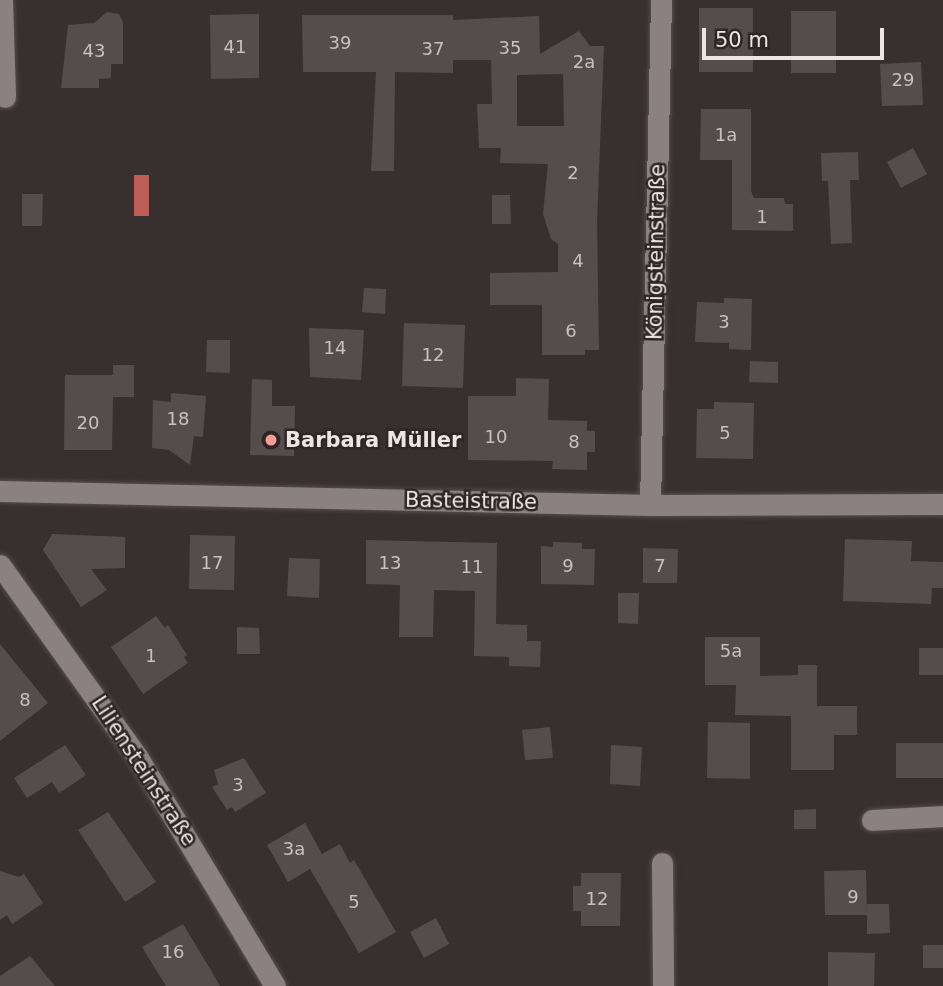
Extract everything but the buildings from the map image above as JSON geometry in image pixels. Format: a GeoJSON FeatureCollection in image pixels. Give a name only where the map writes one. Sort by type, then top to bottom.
{"type":"FeatureCollection","features":[{"type":"Feature","properties":{"kind":"street"},"geometry":{"type":"LineString","coordinates":[[2,0],[5,97]]}},
{"type":"Feature","properties":{"kind":"street","name":"Königsteinstraße"},"geometry":{"type":"LineString","coordinates":[[650,505],[661,0]]}},
{"type":"Feature","properties":{"kind":"street","name":"Basteistraße"},"geometry":{"type":"LineString","coordinates":[[0,491],[650,505],[943,504]]}},
{"type":"Feature","properties":{"kind":"street","name":"Liliensteinstraße"},"geometry":{"type":"LineString","coordinates":[[0,565],[138,758],[275,986]]}},
{"type":"Feature","properties":{"kind":"street"},"geometry":{"type":"LineString","coordinates":[[872,820],[943,816]]}},
{"type":"Feature","properties":{"kind":"street"},"geometry":{"type":"LineString","coordinates":[[662,863],[663,986]]}},
{"type":"Feature","properties":{"kind":"shaded area"},"geometry":{"type":"Polygon","coordinates":[[[134,175],[149,175],[149,216],[134,216],[134,175]]]}},
{"type":"Feature","properties":{"kind":"place","name":"Barbara Müller"},"geometry":{"type":"Point","coordinates":[271,440]}}]}
